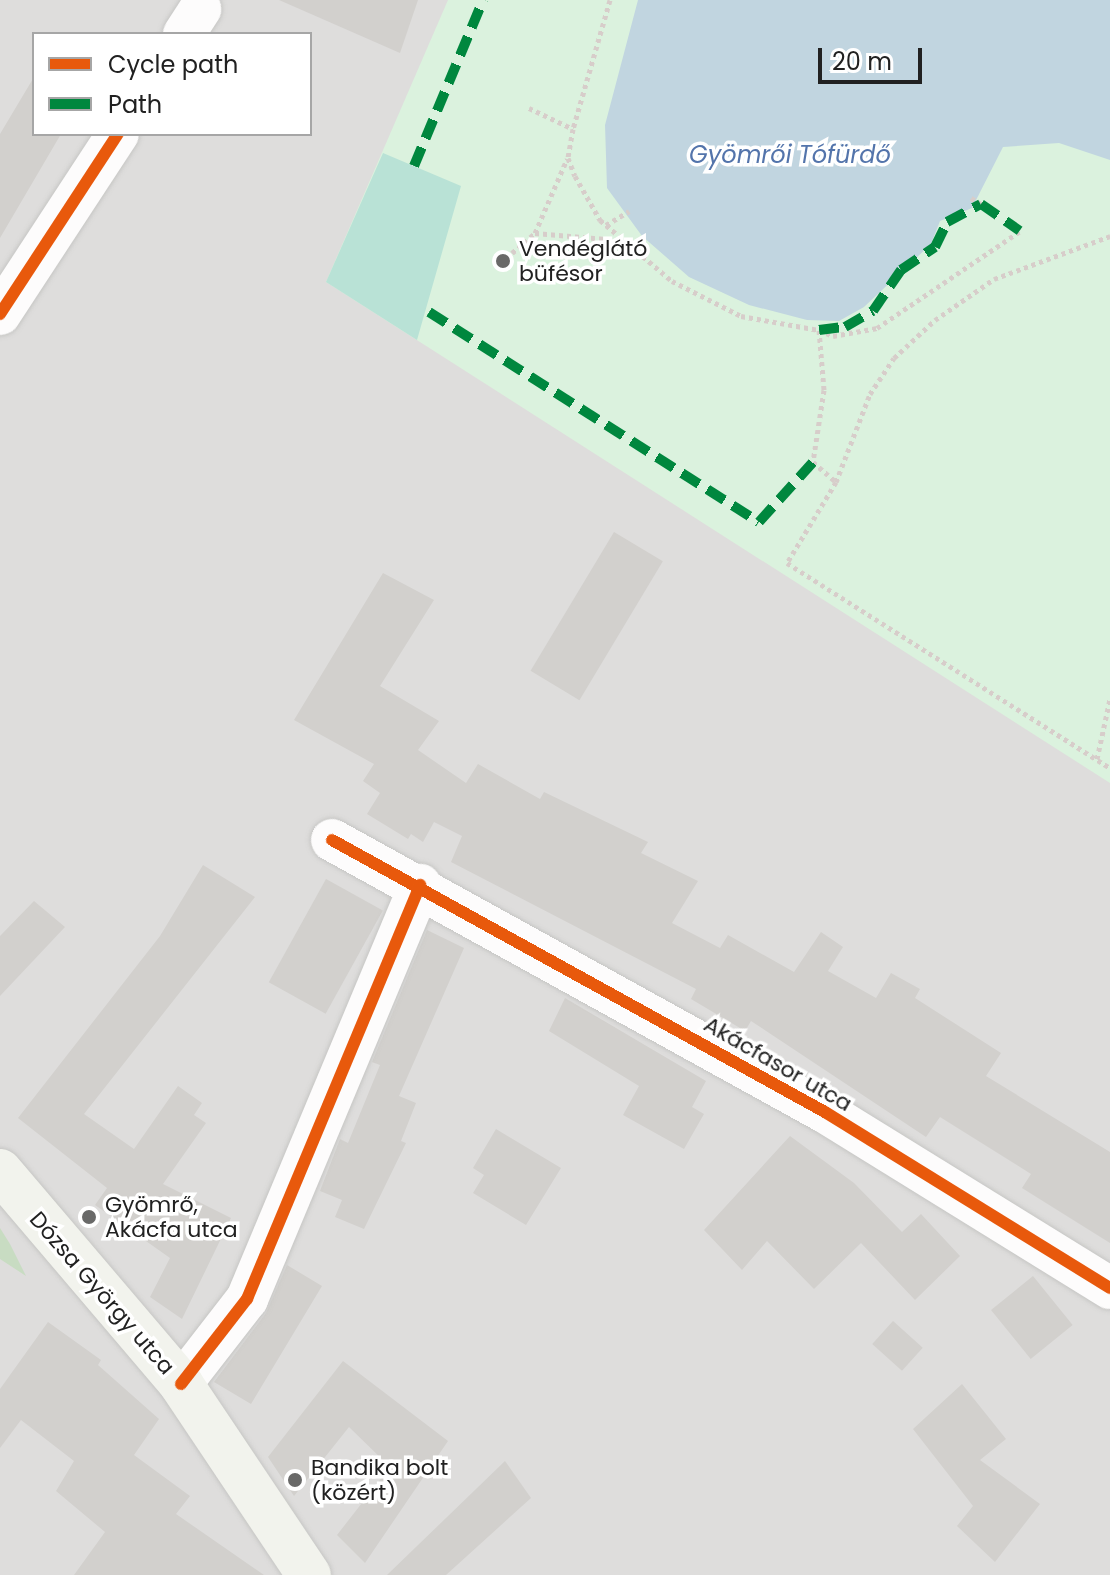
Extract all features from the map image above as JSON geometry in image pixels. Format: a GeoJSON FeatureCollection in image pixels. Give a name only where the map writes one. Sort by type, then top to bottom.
{"type":"FeatureCollection","features":[{"type":"Feature","properties":{"kind":"main road","name":"Dózsa György utca"},"geometry":{"type":"LineString","coordinates":[[0,1171],[181,1384],[309,1575]]}},
{"type":"Feature","properties":{"kind":"street"},"geometry":{"type":"LineString","coordinates":[[0,314],[117,136]]}},
{"type":"Feature","properties":{"kind":"street","name":"Akácfasor utca"},"geometry":{"type":"LineString","coordinates":[[332,840],[420,885],[825,1112],[1110,1288]]}},
{"type":"Feature","properties":{"kind":"street"},"geometry":{"type":"LineString","coordinates":[[181,1384],[247,1299],[420,885]]}},
{"type":"Feature","properties":{"kind":"path"},"geometry":{"type":"LineString","coordinates":[[512,253],[535,233],[568,158],[573,129],[610,0]]}},
{"type":"Feature","properties":{"kind":"path"},"geometry":{"type":"LineString","coordinates":[[529,108],[573,129]]}},
{"type":"Feature","properties":{"kind":"path"},"geometry":{"type":"LineString","coordinates":[[568,158],[606,225],[620,240],[714,304],[833,336],[877,328],[1020,231]]}},
{"type":"Feature","properties":{"kind":"path"},"geometry":{"type":"LineString","coordinates":[[971,198],[981,204]]}},
{"type":"Feature","properties":{"kind":"path"},"geometry":{"type":"LineString","coordinates":[[606,225],[629,211]]}},
{"type":"Feature","properties":{"kind":"path"},"geometry":{"type":"LineString","coordinates":[[535,233],[620,240]]}},
{"type":"Feature","properties":{"kind":"path"},"geometry":{"type":"LineString","coordinates":[[1110,236],[994,279],[935,320],[894,358],[870,394],[836,482],[787,563],[1110,768]]}},
{"type":"Feature","properties":{"kind":"path"},"geometry":{"type":"LineString","coordinates":[[819,330],[824,390],[813,462],[836,482]]}},
{"type":"Feature","properties":{"kind":"path"},"geometry":{"type":"LineString","coordinates":[[1097,759],[1110,699]]}},
{"type":"Feature","properties":{"kind":"shaded area"},"geometry":{"type":"Polygon","coordinates":[[[0,0],[1110,0],[1110,1575],[0,1575],[0,0]]]}},
{"type":"Feature","properties":{"kind":"green space"},"geometry":{"type":"Polygon","coordinates":[[[448,0],[1110,0],[1110,783],[326,282],[448,0]]]}},
{"type":"Feature","properties":{"kind":"green space"},"geometry":{"type":"Polygon","coordinates":[[[383,153],[461,186],[417,340],[326,282],[383,153]]]}},
{"type":"Feature","properties":{"kind":"green space"},"geometry":{"type":"Polygon","coordinates":[[[0,1228],[10,1244],[26,1276],[0,1259],[0,1228]]]}},
{"type":"Feature","properties":{"kind":"water","name":"Gyömrői Tófürdő"},"geometry":{"type":"Polygon","coordinates":[[[638,0],[1110,0],[1110,160],[1059,143],[1003,147],[972,208],[940,221],[931,244],[864,307],[839,321],[807,320],[749,305],[689,277],[642,236],[607,188],[605,125],[638,0]]]}},
{"type":"Feature","properties":{"kind":"building"},"geometry":{"type":"Polygon","coordinates":[[[279,0],[418,0],[400,53],[279,0]]]}},
{"type":"Feature","properties":{"kind":"building"},"geometry":{"type":"Polygon","coordinates":[[[32,80],[32,136],[60,136],[0,238],[0,134],[32,80]]]}},
{"type":"Feature","properties":{"kind":"building"},"geometry":{"type":"Polygon","coordinates":[[[614,532],[663,561],[579,700],[531,671],[614,532]]]}},
{"type":"Feature","properties":{"kind":"building"},"geometry":{"type":"Polygon","coordinates":[[[383,573],[434,600],[380,686],[439,721],[418,750],[466,783],[478,764],[540,799],[544,792],[648,842],[641,853],[698,881],[672,923],[720,948],[728,935],[794,972],[821,932],[843,947],[828,971],[876,998],[891,973],[920,989],[915,998],[1001,1053],[986,1076],[1110,1152],[1110,1243],[1022,1188],[1031,1174],[940,1117],[926,1137],[751,1021],[745,1031],[691,999],[696,989],[451,862],[462,836],[434,822],[423,842],[411,834],[408,839],[367,814],[380,793],[363,781],[374,764],[294,720],[383,573]]]}},
{"type":"Feature","properties":{"kind":"building"},"geometry":{"type":"Polygon","coordinates":[[[203,865],[255,897],[84,1114],[134,1149],[178,1086],[202,1103],[194,1115],[206,1123],[163,1184],[231,1218],[182,1319],[150,1297],[170,1258],[95,1205],[107,1188],[18,1118],[160,936],[203,865]]]}},
{"type":"Feature","properties":{"kind":"building"},"geometry":{"type":"Polygon","coordinates":[[[326,879],[383,911],[326,1014],[269,982],[326,879]]]}},
{"type":"Feature","properties":{"kind":"building"},"geometry":{"type":"Polygon","coordinates":[[[34,901],[65,927],[0,996],[0,936],[34,901]]]}},
{"type":"Feature","properties":{"kind":"building"},"geometry":{"type":"Polygon","coordinates":[[[427,930],[464,948],[399,1096],[416,1103],[401,1141],[406,1143],[364,1229],[335,1217],[342,1200],[320,1191],[340,1139],[348,1143],[380,1065],[372,1062],[427,930]]]}},
{"type":"Feature","properties":{"kind":"building"},"geometry":{"type":"Polygon","coordinates":[[[565,998],[706,1081],[692,1107],[704,1114],[684,1149],[623,1115],[639,1086],[549,1031],[565,998]]]}},
{"type":"Feature","properties":{"kind":"building"},"geometry":{"type":"Polygon","coordinates":[[[496,1129],[561,1168],[526,1225],[473,1193],[484,1175],[473,1168],[496,1129]]]}},
{"type":"Feature","properties":{"kind":"building"},"geometry":{"type":"Polygon","coordinates":[[[790,1136],[854,1183],[902,1232],[921,1214],[960,1256],[915,1300],[861,1243],[814,1289],[767,1241],[742,1270],[704,1230],[790,1136]]]}},
{"type":"Feature","properties":{"kind":"building"},"geometry":{"type":"Polygon","coordinates":[[[287,1265],[322,1286],[251,1404],[214,1382],[266,1313],[287,1265]]]}},
{"type":"Feature","properties":{"kind":"building"},"geometry":{"type":"Polygon","coordinates":[[[1033,1276],[1073,1325],[1031,1359],[991,1310],[1033,1276]]]}},
{"type":"Feature","properties":{"kind":"building"},"geometry":{"type":"Polygon","coordinates":[[[893,1321],[923,1348],[902,1371],[872,1344],[893,1321]]]}},
{"type":"Feature","properties":{"kind":"building"},"geometry":{"type":"Polygon","coordinates":[[[48,1322],[101,1360],[98,1365],[159,1419],[134,1455],[190,1496],[176,1514],[264,1575],[74,1575],[105,1532],[56,1491],[74,1461],[21,1420],[0,1448],[0,1389],[48,1322]]]}},
{"type":"Feature","properties":{"kind":"building"},"geometry":{"type":"Polygon","coordinates":[[[343,1361],[448,1441],[365,1563],[337,1535],[390,1467],[349,1427],[294,1496],[268,1457],[343,1361]]]}},
{"type":"Feature","properties":{"kind":"building"},"geometry":{"type":"Polygon","coordinates":[[[962,1384],[1006,1439],[980,1460],[1040,1504],[995,1562],[957,1526],[973,1506],[913,1429],[962,1384]]]}},
{"type":"Feature","properties":{"kind":"building"},"geometry":{"type":"Polygon","coordinates":[[[505,1461],[531,1498],[446,1575],[387,1575],[505,1461]]]}},
{"type":"Feature","properties":{"kind":"marked path"},"geometry":{"type":"LineString","coordinates":[[414,166],[483,0]]}},
{"type":"Feature","properties":{"kind":"marked path"},"geometry":{"type":"LineString","coordinates":[[819,330],[845,327],[873,311],[901,270],[935,247],[947,222],[981,204],[1020,231]]}},
{"type":"Feature","properties":{"kind":"marked path"},"geometry":{"type":"LineString","coordinates":[[429,312],[759,522],[813,462]]}},
{"type":"Feature","properties":{"kind":"cycle path"},"geometry":{"type":"LineString","coordinates":[[0,314],[117,136]]}},
{"type":"Feature","properties":{"kind":"cycle path"},"geometry":{"type":"LineString","coordinates":[[332,840],[825,1112],[1110,1288]]}},
{"type":"Feature","properties":{"kind":"cycle path"},"geometry":{"type":"LineString","coordinates":[[181,1384],[247,1299],[420,885]]}},
{"type":"Feature","properties":{"kind":"place","name":"Vendéglátó büfésor"},"geometry":{"type":"Point","coordinates":[503,261]}},
{"type":"Feature","properties":{"kind":"place","name":"Gyömrő, Akácfa utca"},"geometry":{"type":"Point","coordinates":[89,1217]}},
{"type":"Feature","properties":{"kind":"place","name":"Bandika bolt (közért)"},"geometry":{"type":"Point","coordinates":[295,1480]}}]}
